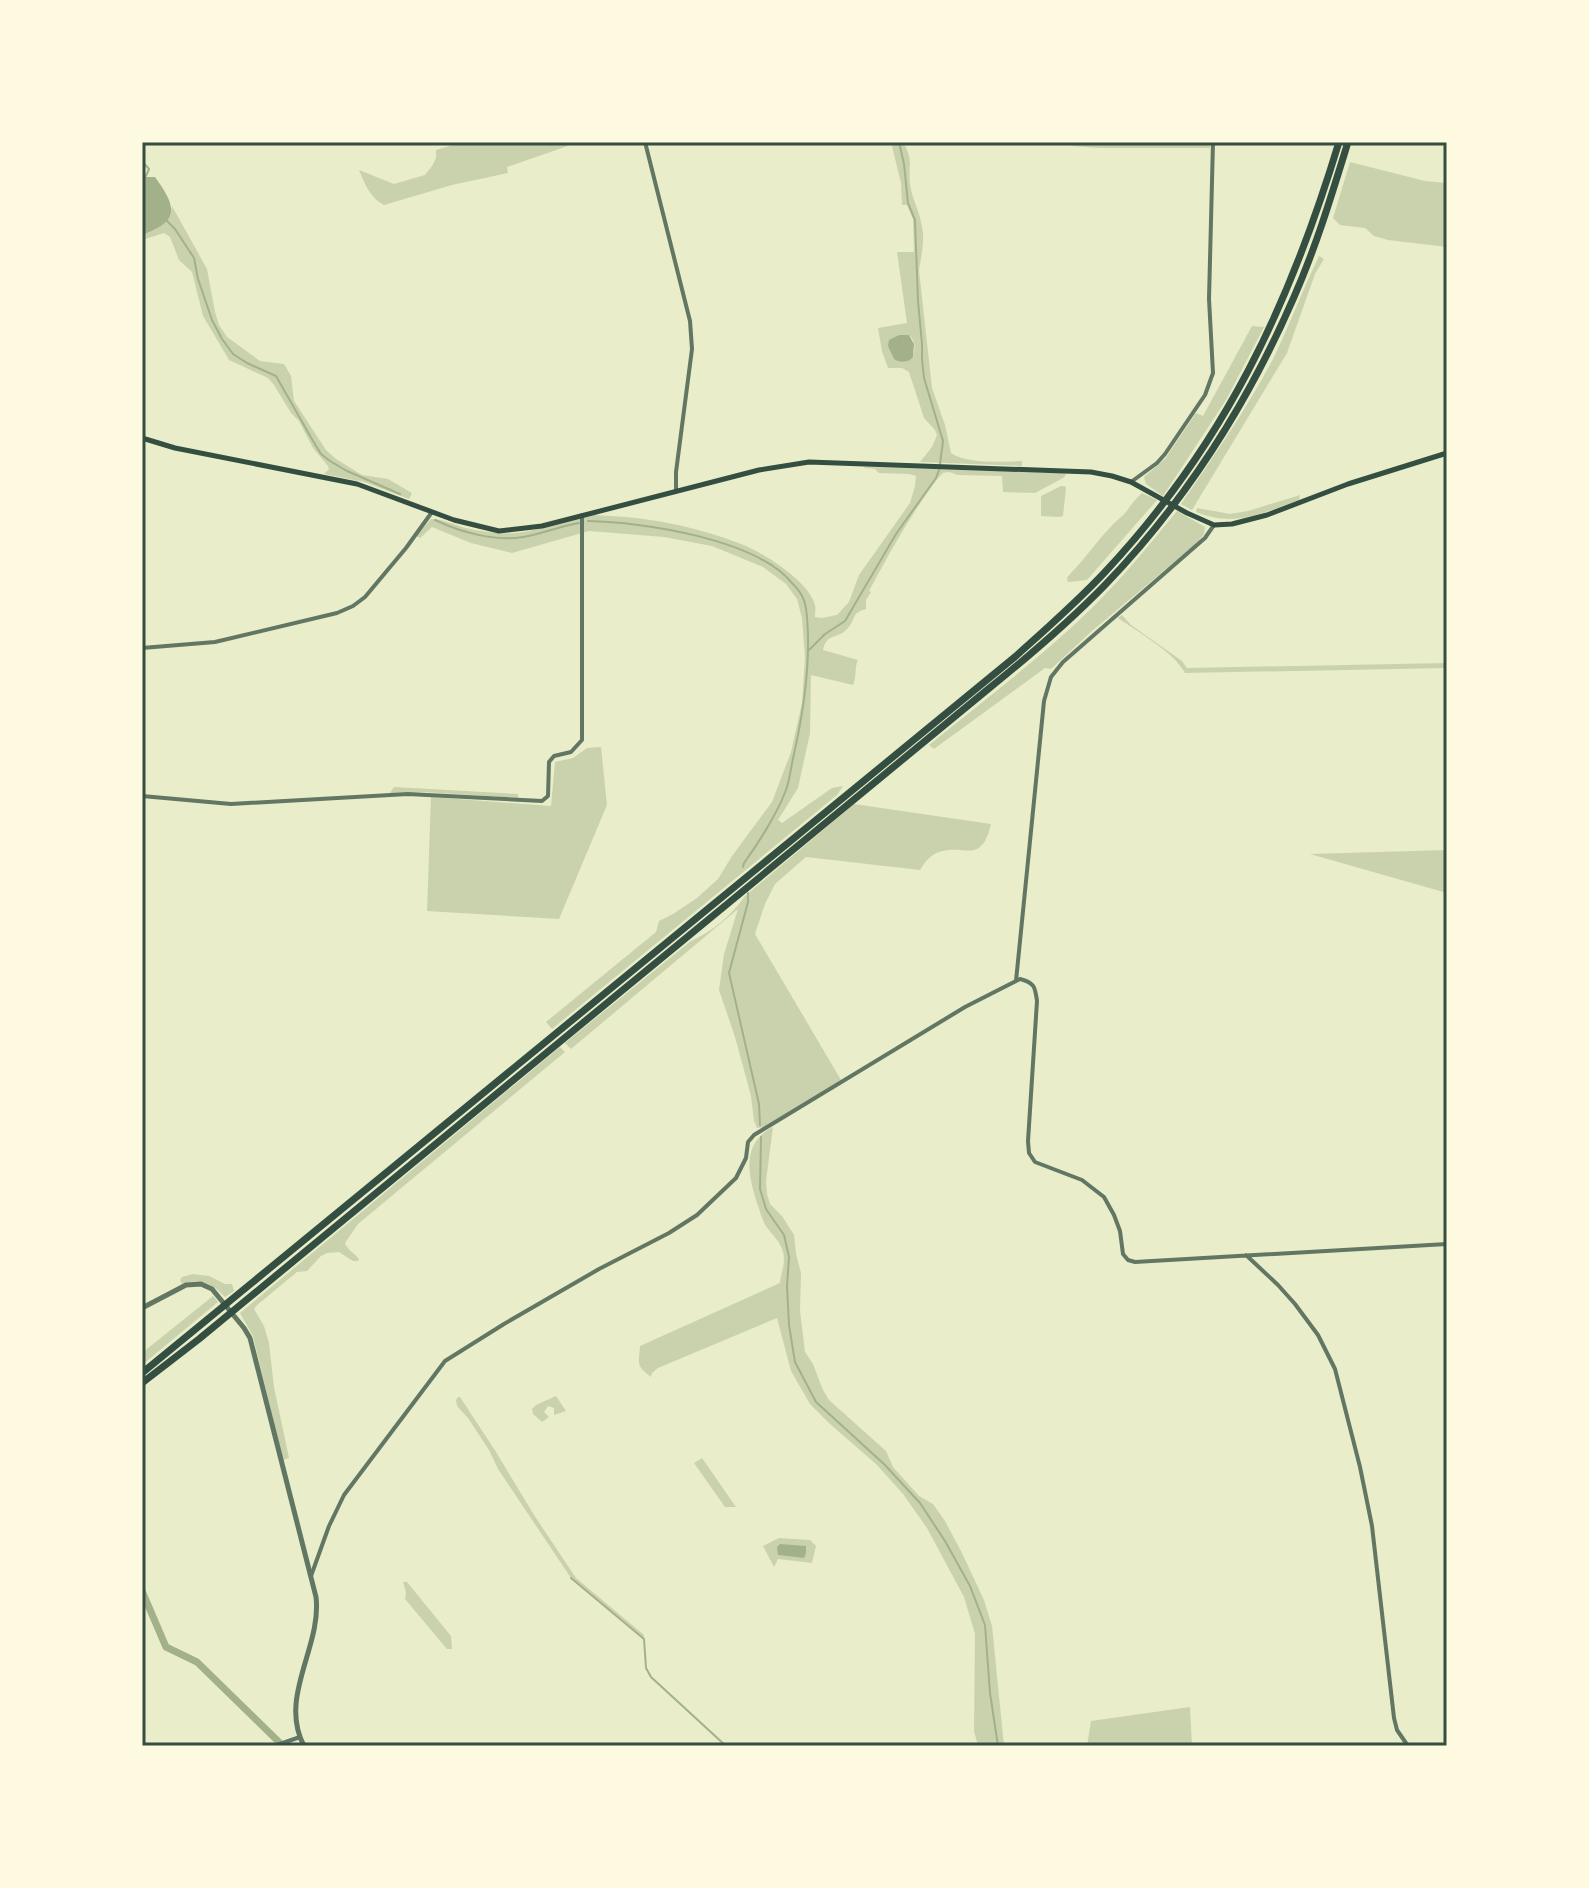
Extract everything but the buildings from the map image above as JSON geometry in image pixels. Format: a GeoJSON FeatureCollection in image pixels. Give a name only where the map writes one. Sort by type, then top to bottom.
{"type":"FeatureCollection","features":[{"type":"Feature","properties":{"kind":"highway"},"geometry":{"type":"LineString","coordinates":[[142,1373],[1016,656],[1090,588],[1170,495],[1240,388],[1270,331],[1294,275],[1339,142]]}},
{"type":"Feature","properties":{"kind":"highway"},"geometry":{"type":"LineString","coordinates":[[142,1383],[987,690],[1067,622],[1107,583],[1191,481],[1248,392],[1295,295],[1348,142]]}},
{"type":"Feature","properties":{"kind":"main road"},"geometry":{"type":"LineString","coordinates":[[142,438],[175,448],[357,484],[454,520],[499,531],[542,526],[759,470],[809,462],[1091,472],[1131,482],[1214,525],[1232,524],[1267,515],[1348,484],[1447,453]]}},
{"type":"Feature","properties":{"kind":"street"},"geometry":{"type":"LineString","coordinates":[[645,142],[690,321],[692,349],[676,491]]}},
{"type":"Feature","properties":{"kind":"street"},"geometry":{"type":"LineString","coordinates":[[1131,482],[1165,454],[1205,395],[1213,373],[1209,297],[1213,142]]}},
{"type":"Feature","properties":{"kind":"street"},"geometry":{"type":"LineString","coordinates":[[142,648],[215,642],[337,613],[353,606],[365,597],[392,565],[432,512]]}},
{"type":"Feature","properties":{"kind":"street"},"geometry":{"type":"LineString","coordinates":[[142,796],[231,804],[408,794],[542,801],[548,796],[549,762],[554,756],[571,752],[582,740],[582,515]]}},
{"type":"Feature","properties":{"kind":"street"},"geometry":{"type":"LineString","coordinates":[[1016,982],[1044,701],[1051,677],[1089,638],[1205,538],[1214,525]]}},
{"type":"Feature","properties":{"kind":"street"},"geometry":{"type":"LineString","coordinates":[[311,1576],[344,1495],[445,1361],[599,1269],[683,1225],[736,1178],[746,1158],[748,1142],[754,1135],[965,1007],[1020,979],[1029,981],[1035,988],[1037,1001],[1029,1153],[1035,1162],[1082,1180],[1104,1197],[1114,1215],[1123,1254],[1128,1260],[1447,1244]]}},
{"type":"Feature","properties":{"kind":"street"},"geometry":{"type":"LineString","coordinates":[[1246,1255],[1295,1304],[1318,1335],[1335,1369],[1372,1526],[1394,1718],[1397,1730],[1408,1746]]}},
{"type":"Feature","properties":{"kind":"street"},"geometry":{"type":"LineString","coordinates":[[142,1308],[189,1284],[201,1284],[212,1289],[244,1328],[253,1349],[317,1604],[316,1621],[296,1697],[296,1714],[304,1746]]}},
{"type":"Feature","properties":{"kind":"street"},"geometry":{"type":"LineString","coordinates":[[263,1746],[286,1743],[300,1737]]}},
{"type":"Feature","properties":{"kind":"shaded area"},"geometry":{"type":"Polygon","coordinates":[[[463,142],[579,142],[507,167],[508,173],[384,205],[372,195],[359,170],[394,184],[425,175],[436,158],[436,150],[463,142]]]}},
{"type":"Feature","properties":{"kind":"shaded area"},"geometry":{"type":"Polygon","coordinates":[[[891,142],[903,142],[910,159],[910,184],[923,232],[919,270],[932,388],[951,453],[975,461],[1022,461],[1022,466],[920,462],[937,435],[924,418],[909,372],[902,368],[888,368],[878,328],[907,323],[897,252],[914,252],[913,219],[907,205],[902,205],[901,183],[891,142]],[[896,336],[904,362],[913,357],[911,337],[896,336]]]}},
{"type":"Feature","properties":{"kind":"shaded area"},"geometry":{"type":"Polygon","coordinates":[[[1071,142],[1210,142],[1210,148],[1100,148],[1072,146],[1071,142]]]}},
{"type":"Feature","properties":{"kind":"shaded area"},"geometry":{"type":"Polygon","coordinates":[[[1350,162],[1425,181],[1447,183],[1447,247],[1388,240],[1374,236],[1365,228],[1340,225],[1333,218],[1350,162]]]}},
{"type":"Feature","properties":{"kind":"shaded area"},"geometry":{"type":"Polygon","coordinates":[[[142,177],[155,177],[167,196],[171,212],[163,224],[142,235],[142,177]]]}},
{"type":"Feature","properties":{"kind":"shaded area"},"geometry":{"type":"Polygon","coordinates":[[[172,206],[207,269],[215,312],[227,337],[260,361],[284,364],[291,376],[294,401],[326,450],[336,459],[362,475],[388,479],[412,493],[409,499],[364,482],[324,474],[328,466],[313,448],[274,385],[268,378],[229,360],[203,316],[192,272],[179,260],[170,237],[164,233],[142,240],[142,235],[165,221],[172,206]]]}},
{"type":"Feature","properties":{"kind":"shaded area"},"geometry":{"type":"Polygon","coordinates":[[[1319,256],[1324,259],[1315,274],[1287,353],[1192,510],[1181,504],[1264,376],[1319,256]]]}},
{"type":"Feature","properties":{"kind":"shaded area"},"geometry":{"type":"Polygon","coordinates":[[[1252,326],[1264,327],[1226,400],[1163,496],[1146,484],[1144,477],[1165,459],[1196,413],[1203,416],[1252,326]]]}},
{"type":"Feature","properties":{"kind":"shaded area"},"geometry":{"type":"Polygon","coordinates":[[[899,335],[909,335],[914,344],[913,357],[901,362],[894,359],[888,346],[889,340],[899,335]]]}},
{"type":"Feature","properties":{"kind":"shaded area"},"geometry":{"type":"Polygon","coordinates":[[[865,467],[1066,475],[1035,493],[1003,492],[1002,476],[949,472],[939,477],[885,562],[869,591],[866,609],[856,614],[844,632],[830,638],[825,644],[823,650],[858,660],[854,682],[853,685],[811,675],[810,733],[798,788],[778,820],[782,823],[832,788],[843,786],[837,795],[552,1029],[546,1022],[656,932],[659,921],[697,898],[718,879],[772,802],[791,752],[802,703],[805,658],[802,618],[797,599],[786,584],[763,567],[712,546],[664,537],[589,531],[512,553],[471,543],[432,527],[420,538],[416,536],[431,519],[503,533],[533,530],[592,515],[677,525],[741,544],[772,560],[804,586],[815,605],[815,617],[822,618],[837,615],[849,602],[859,575],[910,503],[915,486],[916,476],[879,473],[865,467]]]}},
{"type":"Feature","properties":{"kind":"shaded area"},"geometry":{"type":"Polygon","coordinates":[[[1061,486],[1066,488],[1063,516],[1041,516],[1041,496],[1061,486]]]}},
{"type":"Feature","properties":{"kind":"shaded area"},"geometry":{"type":"Polygon","coordinates":[[[1142,493],[1157,500],[1087,580],[1068,582],[1070,574],[1142,493]]]}},
{"type":"Feature","properties":{"kind":"shaded area"},"geometry":{"type":"Polygon","coordinates":[[[1300,495],[1299,500],[1249,517],[1223,519],[1196,512],[1197,508],[1230,514],[1300,495]]]}},
{"type":"Feature","properties":{"kind":"shaded area"},"geometry":{"type":"Polygon","coordinates":[[[1177,511],[1205,527],[1197,543],[1051,669],[1045,668],[934,749],[929,745],[1074,625],[1115,584],[1177,511]]]}},
{"type":"Feature","properties":{"kind":"shaded area"},"geometry":{"type":"Polygon","coordinates":[[[1122,615],[1187,668],[1447,663],[1447,668],[1185,673],[1164,650],[1118,618],[1122,615]]]}},
{"type":"Feature","properties":{"kind":"shaded area"},"geometry":{"type":"Polygon","coordinates":[[[601,747],[607,805],[559,919],[427,911],[431,797],[551,806],[555,762],[573,758],[587,748],[601,747]]]}},
{"type":"Feature","properties":{"kind":"shaded area"},"geometry":{"type":"Polygon","coordinates":[[[394,787],[518,794],[518,798],[390,793],[394,787]]]}},
{"type":"Feature","properties":{"kind":"shaded area"},"geometry":{"type":"Polygon","coordinates":[[[854,804],[991,824],[987,837],[977,849],[939,852],[928,859],[920,870],[806,857],[775,884],[755,934],[841,1080],[765,1127],[757,1128],[735,1037],[719,990],[724,954],[738,909],[571,1049],[565,1043],[691,941],[721,922],[745,896],[854,804]]]}},
{"type":"Feature","properties":{"kind":"shaded area"},"geometry":{"type":"Polygon","coordinates":[[[1447,850],[1447,893],[1310,854],[1447,850]]]}},
{"type":"Feature","properties":{"kind":"shaded area"},"geometry":{"type":"Polygon","coordinates":[[[560,1047],[565,1052],[358,1224],[345,1243],[358,1261],[339,1252],[327,1253],[307,1271],[297,1272],[256,1306],[254,1309],[269,1343],[274,1387],[289,1458],[283,1460],[253,1336],[240,1313],[560,1047]]]}},
{"type":"Feature","properties":{"kind":"shaded area"},"geometry":{"type":"Polygon","coordinates":[[[773,1127],[767,1194],[770,1204],[794,1235],[801,1273],[800,1311],[805,1352],[829,1400],[886,1451],[893,1467],[919,1496],[933,1504],[962,1553],[984,1600],[992,1626],[1004,1746],[978,1746],[974,1731],[975,1634],[964,1597],[927,1528],[903,1494],[876,1464],[810,1404],[791,1371],[777,1318],[658,1368],[651,1377],[639,1364],[640,1346],[780,1283],[783,1252],[763,1221],[750,1171],[756,1142],[773,1127]]]}},
{"type":"Feature","properties":{"kind":"shaded area"},"geometry":{"type":"Polygon","coordinates":[[[193,1274],[232,1284],[234,1291],[225,1297],[205,1283],[182,1284],[182,1277],[193,1274]]]}},
{"type":"Feature","properties":{"kind":"shaded area"},"geometry":{"type":"Polygon","coordinates":[[[213,1296],[218,1302],[142,1365],[142,1353],[213,1296]]]}},
{"type":"Feature","properties":{"kind":"shaded area"},"geometry":{"type":"Polygon","coordinates":[[[556,1396],[566,1411],[554,1415],[554,1408],[548,1406],[544,1412],[549,1417],[542,1422],[532,1409],[556,1396]]]}},
{"type":"Feature","properties":{"kind":"shaded area"},"geometry":{"type":"Polygon","coordinates":[[[458,1397],[576,1578],[644,1635],[644,1639],[571,1578],[468,1418],[457,1406],[458,1397]]]}},
{"type":"Feature","properties":{"kind":"shaded area"},"geometry":{"type":"Polygon","coordinates":[[[702,1458],[736,1507],[725,1507],[694,1463],[702,1458]]]}},
{"type":"Feature","properties":{"kind":"shaded area"},"geometry":{"type":"Polygon","coordinates":[[[779,1538],[810,1540],[816,1546],[812,1563],[778,1559],[774,1567],[763,1546],[779,1538]]]}},
{"type":"Feature","properties":{"kind":"shaded area"},"geometry":{"type":"Polygon","coordinates":[[[780,1544],[806,1546],[804,1558],[778,1555],[777,1547],[780,1544]]]}},
{"type":"Feature","properties":{"kind":"shaded area"},"geometry":{"type":"Polygon","coordinates":[[[403,1582],[407,1582],[451,1636],[452,1649],[447,1649],[405,1599],[403,1582]]]}},
{"type":"Feature","properties":{"kind":"shaded area"},"geometry":{"type":"Polygon","coordinates":[[[1190,1707],[1192,1746],[1087,1746],[1091,1721],[1190,1707]]]}},
{"type":"Feature","properties":{"kind":"waterway"},"geometry":{"type":"LineString","coordinates":[[899,142],[908,203],[915,220],[922,359],[924,378],[943,441],[940,464]]}},
{"type":"Feature","properties":{"kind":"waterway"},"geometry":{"type":"LineString","coordinates":[[142,161],[149,169],[146,176]]}},
{"type":"Feature","properties":{"kind":"waterway"},"geometry":{"type":"LineString","coordinates":[[166,220],[194,258],[212,320],[233,354],[276,376],[321,454],[347,471],[400,494]]}},
{"type":"Feature","properties":{"kind":"waterway"},"geometry":{"type":"LineString","coordinates":[[808,651],[825,634],[845,621],[896,534],[939,470]]}},
{"type":"Feature","properties":{"kind":"waterway"},"geometry":{"type":"LineString","coordinates":[[435,520],[467,532],[501,538],[530,536],[579,523]]}},
{"type":"Feature","properties":{"kind":"waterway"},"geometry":{"type":"LineString","coordinates":[[588,521],[667,529],[726,544],[775,568],[803,598],[808,634],[806,679],[789,781],[773,818],[743,867]]}},
{"type":"Feature","properties":{"kind":"waterway"},"geometry":{"type":"LineString","coordinates":[[748,893],[729,973],[759,1104],[760,1125]]}},
{"type":"Feature","properties":{"kind":"waterway"},"geometry":{"type":"LineString","coordinates":[[761,1137],[760,1189],[766,1209],[784,1235],[789,1257],[789,1325],[795,1362],[816,1402],[884,1464],[920,1503],[970,1586],[985,1625],[998,1746]]}},
{"type":"Feature","properties":{"kind":"waterway"},"geometry":{"type":"LineString","coordinates":[[571,1578],[644,1639],[646,1668],[651,1677],[726,1746]]}},
{"type":"Feature","properties":{"kind":"waterway"},"geometry":{"type":"LineString","coordinates":[[142,1591],[166,1647],[197,1662],[283,1746]]}}]}
